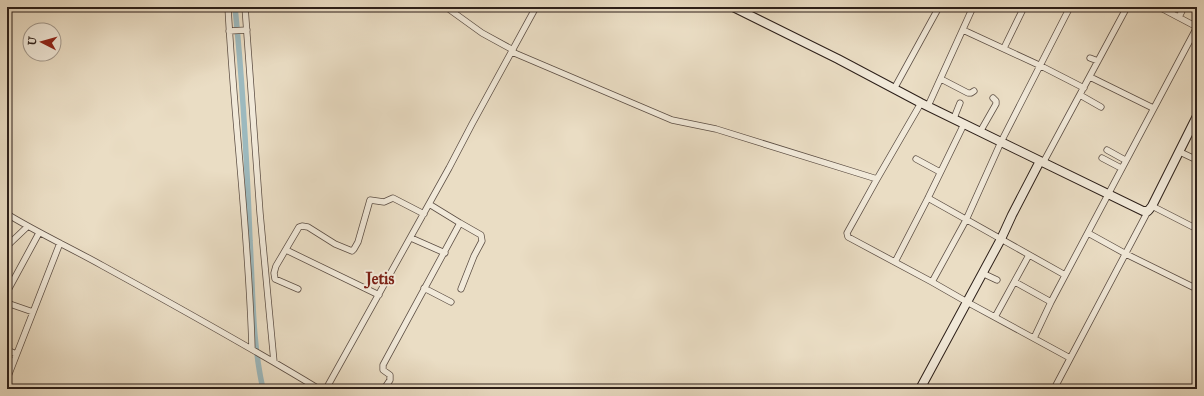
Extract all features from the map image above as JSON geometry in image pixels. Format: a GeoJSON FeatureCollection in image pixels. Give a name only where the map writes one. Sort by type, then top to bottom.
{"type":"FeatureCollection","features":[{"type":"Feature","properties":{"kind":"main road"},"geometry":{"type":"LineString","coordinates":[[733,7],[925,105],[1141,210],[1150,208],[1195,125],[1197,116]]}},
{"type":"Feature","properties":{"kind":"main road"},"geometry":{"type":"LineString","coordinates":[[920,389],[1001,239],[1012,215],[1042,162]]}},
{"type":"Feature","properties":{"kind":"street"},"geometry":{"type":"LineString","coordinates":[[228,7],[254,350]]}},
{"type":"Feature","properties":{"kind":"street"},"geometry":{"type":"LineString","coordinates":[[245,7],[245,30],[274,362]]}},
{"type":"Feature","properties":{"kind":"street"},"geometry":{"type":"LineString","coordinates":[[446,7],[482,33],[512,51],[672,120],[716,129],[877,179]]}},
{"type":"Feature","properties":{"kind":"street"},"geometry":{"type":"LineString","coordinates":[[326,389],[411,238],[536,7]]}},
{"type":"Feature","properties":{"kind":"street"},"geometry":{"type":"LineString","coordinates":[[894,89],[939,7]]}},
{"type":"Feature","properties":{"kind":"street"},"geometry":{"type":"LineString","coordinates":[[973,7],[940,79],[877,179],[847,235],[850,239],[1070,358]]}},
{"type":"Feature","properties":{"kind":"street"},"geometry":{"type":"LineString","coordinates":[[1004,48],[1024,7]]}},
{"type":"Feature","properties":{"kind":"street"},"geometry":{"type":"LineString","coordinates":[[932,282],[966,220],[1001,142],[1070,7]]}},
{"type":"Feature","properties":{"kind":"street"},"geometry":{"type":"LineString","coordinates":[[1042,162],[1084,88],[1127,7]]}},
{"type":"Feature","properties":{"kind":"street"},"geometry":{"type":"LineString","coordinates":[[1034,338],[1051,302],[1125,160],[1197,27],[1178,17],[1167,9],[1159,7]]}},
{"type":"Feature","properties":{"kind":"street"},"geometry":{"type":"LineString","coordinates":[[1178,17],[1184,7]]}},
{"type":"Feature","properties":{"kind":"street"},"geometry":{"type":"LineString","coordinates":[[230,30],[245,30]]}},
{"type":"Feature","properties":{"kind":"street"},"geometry":{"type":"LineString","coordinates":[[963,30],[1004,48],[1084,88]]}},
{"type":"Feature","properties":{"kind":"street"},"geometry":{"type":"LineString","coordinates":[[1090,58],[1098,61]]}},
{"type":"Feature","properties":{"kind":"street"},"geometry":{"type":"LineString","coordinates":[[1090,77],[1153,108]]}},
{"type":"Feature","properties":{"kind":"street"},"geometry":{"type":"LineString","coordinates":[[940,79],[968,93],[971,94],[974,91]]}},
{"type":"Feature","properties":{"kind":"street"},"geometry":{"type":"LineString","coordinates":[[1080,95],[1101,107]]}},
{"type":"Feature","properties":{"kind":"street"},"geometry":{"type":"LineString","coordinates":[[980,132],[996,104],[996,101],[993,98]]}},
{"type":"Feature","properties":{"kind":"street"},"geometry":{"type":"LineString","coordinates":[[954,118],[960,103]]}},
{"type":"Feature","properties":{"kind":"street"},"geometry":{"type":"LineString","coordinates":[[894,262],[928,198],[964,124]]}},
{"type":"Feature","properties":{"kind":"street"},"geometry":{"type":"LineString","coordinates":[[1107,150],[1125,160]]}},
{"type":"Feature","properties":{"kind":"street"},"geometry":{"type":"LineString","coordinates":[[1180,152],[1197,160]]}},
{"type":"Feature","properties":{"kind":"street"},"geometry":{"type":"LineString","coordinates":[[1102,158],[1121,168]]}},
{"type":"Feature","properties":{"kind":"street"},"geometry":{"type":"LineString","coordinates":[[916,159],[940,172]]}},
{"type":"Feature","properties":{"kind":"street"},"geometry":{"type":"LineString","coordinates":[[275,279],[274,273],[276,266],[297,230],[302,226],[305,226],[335,244],[353,251],[358,242],[370,199],[384,202],[393,198],[424,214]]}},
{"type":"Feature","properties":{"kind":"street"},"geometry":{"type":"LineString","coordinates":[[928,198],[1065,275]]}},
{"type":"Feature","properties":{"kind":"street"},"geometry":{"type":"LineString","coordinates":[[429,204],[482,235],[482,239],[461,289]]}},
{"type":"Feature","properties":{"kind":"street"},"geometry":{"type":"LineString","coordinates":[[1054,389],[1150,208],[1197,229]]}},
{"type":"Feature","properties":{"kind":"street"},"geometry":{"type":"LineString","coordinates":[[7,214],[27,227],[101,265],[254,350],[319,389]]}},
{"type":"Feature","properties":{"kind":"street"},"geometry":{"type":"LineString","coordinates":[[384,389],[390,380],[390,375],[383,370],[383,365],[460,223]]}},
{"type":"Feature","properties":{"kind":"street"},"geometry":{"type":"LineString","coordinates":[[7,246],[27,227]]}},
{"type":"Feature","properties":{"kind":"street"},"geometry":{"type":"LineString","coordinates":[[1088,232],[1126,254],[1197,289]]}},
{"type":"Feature","properties":{"kind":"street"},"geometry":{"type":"LineString","coordinates":[[7,292],[39,233]]}},
{"type":"Feature","properties":{"kind":"street"},"geometry":{"type":"LineString","coordinates":[[411,238],[445,253]]}},
{"type":"Feature","properties":{"kind":"street"},"geometry":{"type":"LineString","coordinates":[[7,379],[60,243]]}},
{"type":"Feature","properties":{"kind":"street"},"geometry":{"type":"LineString","coordinates":[[286,250],[379,295]]}},
{"type":"Feature","properties":{"kind":"street"},"geometry":{"type":"LineString","coordinates":[[995,317],[1029,255]]}},
{"type":"Feature","properties":{"kind":"street"},"geometry":{"type":"LineString","coordinates":[[982,273],[997,280]]}},
{"type":"Feature","properties":{"kind":"street"},"geometry":{"type":"LineString","coordinates":[[266,282],[275,279],[298,289]]}},
{"type":"Feature","properties":{"kind":"street"},"geometry":{"type":"LineString","coordinates":[[1015,282],[1051,302]]}},
{"type":"Feature","properties":{"kind":"street"},"geometry":{"type":"LineString","coordinates":[[424,288],[452,302]]}},
{"type":"Feature","properties":{"kind":"street"},"geometry":{"type":"LineString","coordinates":[[7,303],[33,312]]}},
{"type":"Feature","properties":{"kind":"street"},"geometry":{"type":"LineString","coordinates":[[7,350],[16,354]]}},
{"type":"Feature","properties":{"kind":"waterway"},"geometry":{"type":"LineString","coordinates":[[235,7],[248,182],[255,334],[259,371],[263,389]]}},
{"type":"Feature","properties":{"kind":"district","name":"Jetis"},"geometry":{"type":"Point","coordinates":[380,278]}}]}
